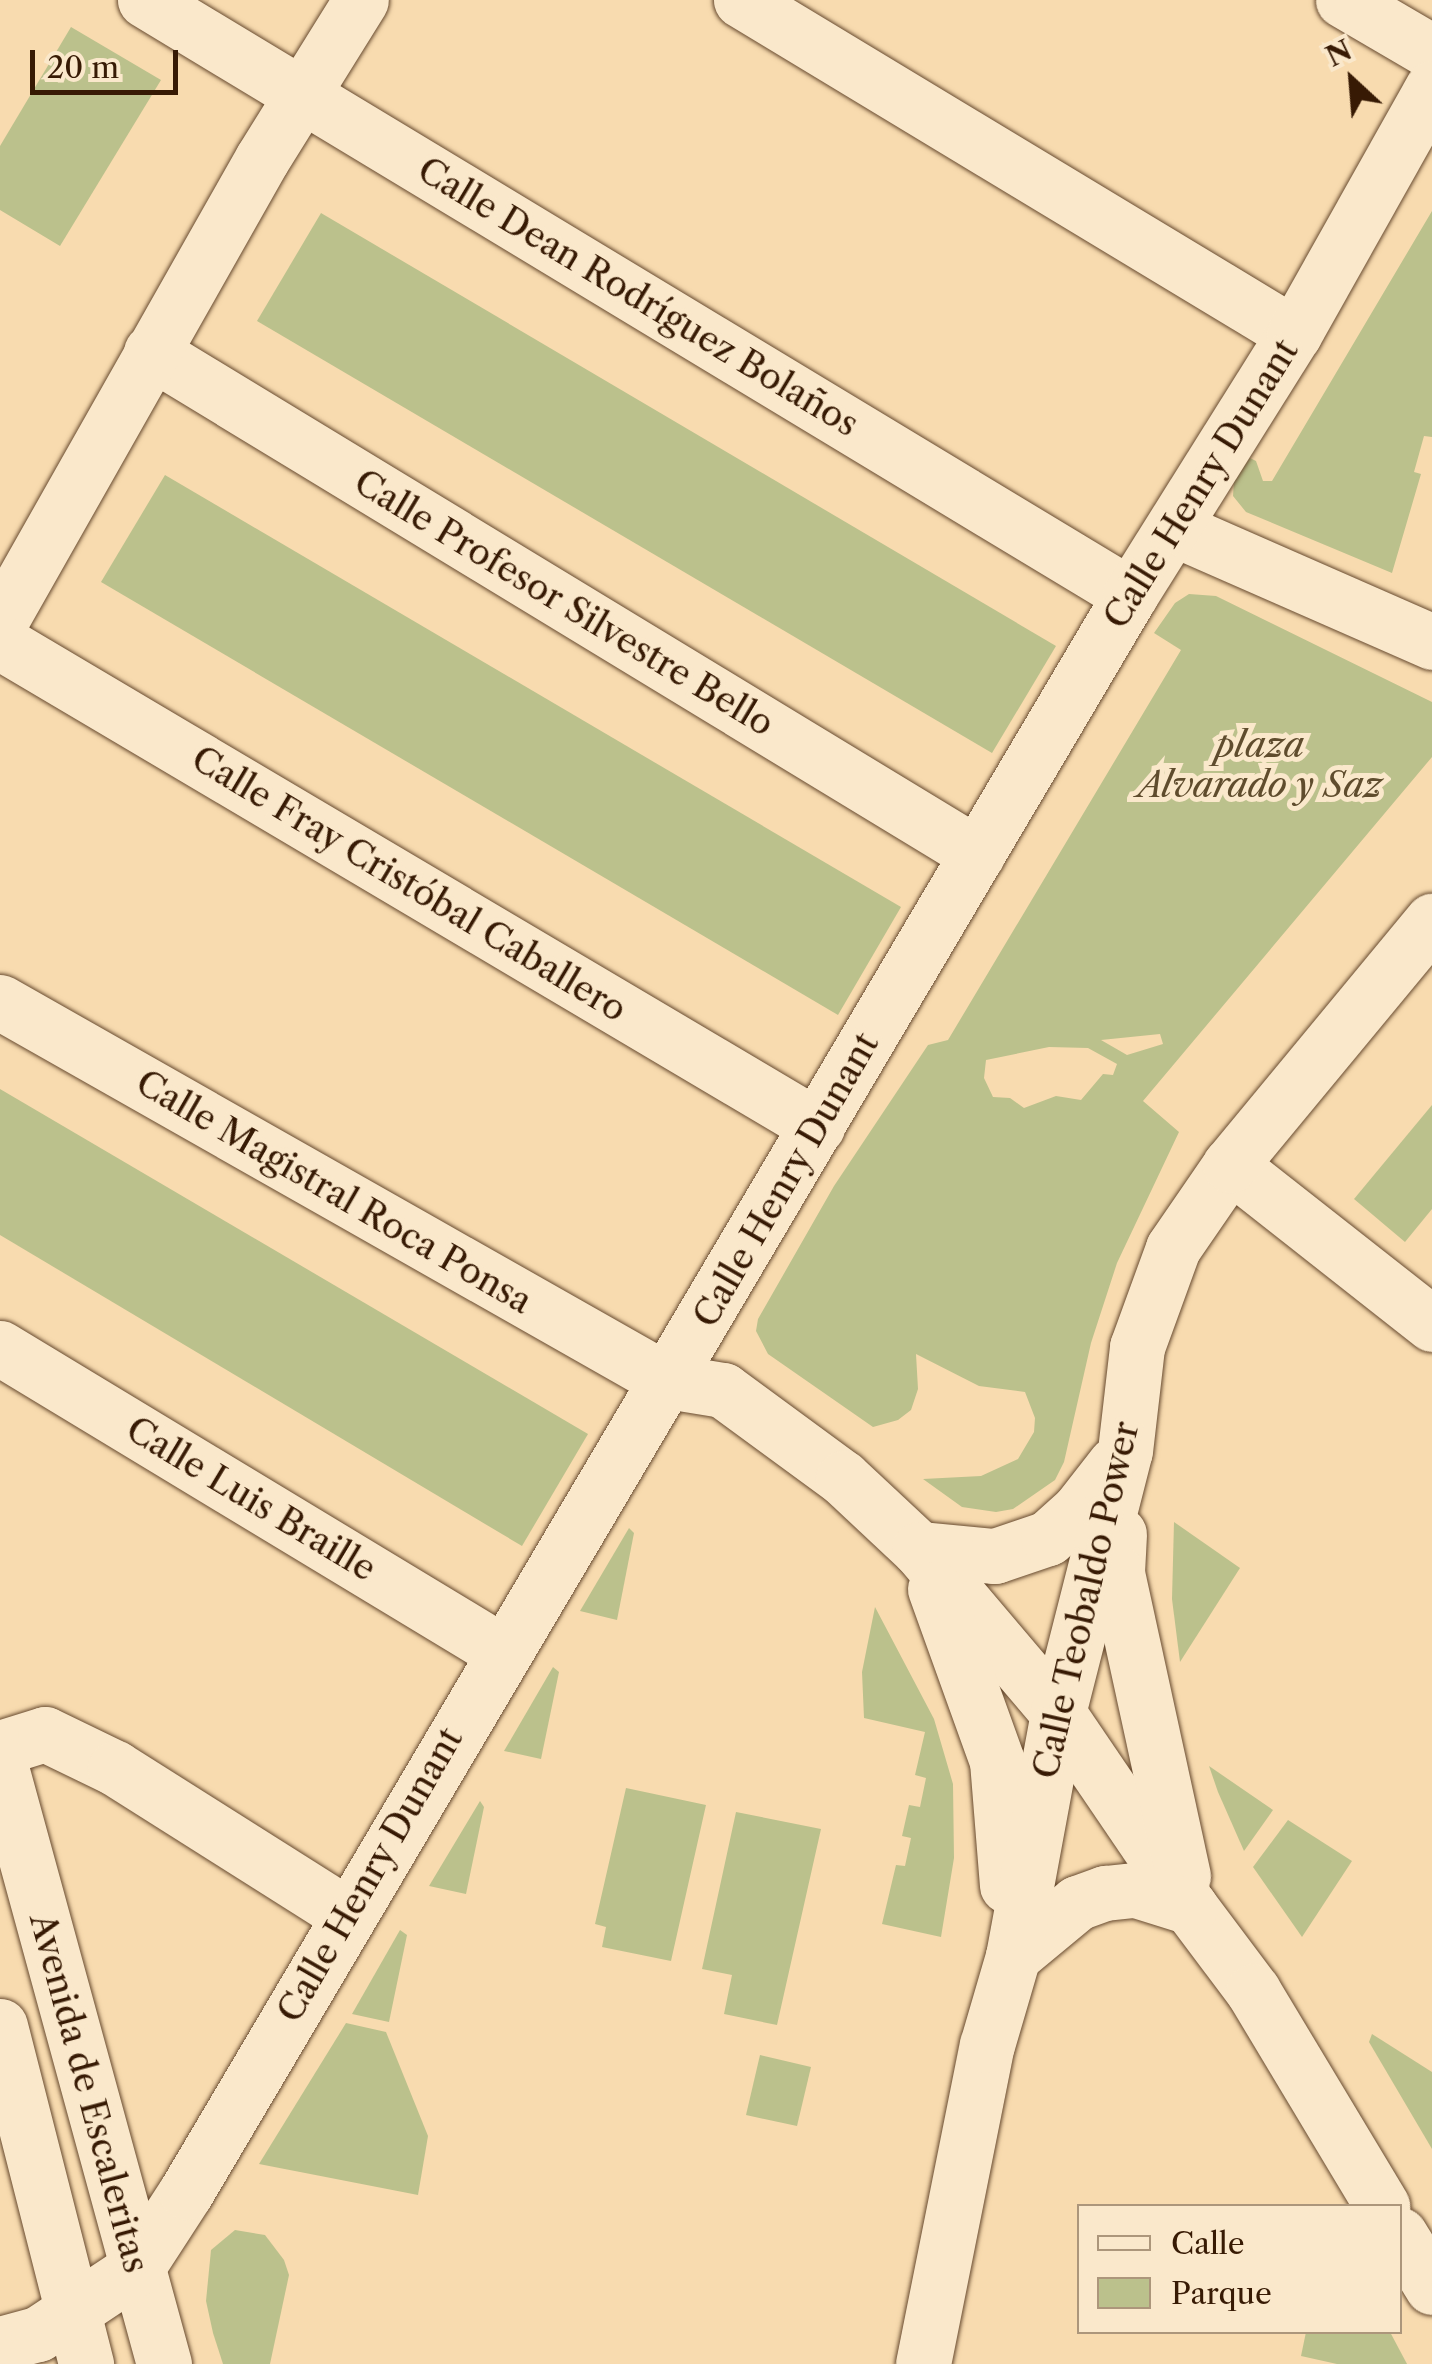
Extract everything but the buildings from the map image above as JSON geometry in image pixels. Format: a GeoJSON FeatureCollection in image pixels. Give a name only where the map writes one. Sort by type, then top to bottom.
{"type":"FeatureCollection","features":[{"type":"Feature","properties":{"kind":"street","name":"Calle Dean Rodríguez Bolaños"},"geometry":{"type":"LineString","coordinates":[[146,0],[1130,596]]}},
{"type":"Feature","properties":{"kind":"street"},"geometry":{"type":"LineString","coordinates":[[0,622],[151,352],[361,0]]}},
{"type":"Feature","properties":{"kind":"street"},"geometry":{"type":"LineString","coordinates":[[741,0],[1294,334]]}},
{"type":"Feature","properties":{"kind":"street"},"geometry":{"type":"LineString","coordinates":[[1343,0],[1432,52]]}},
{"type":"Feature","properties":{"kind":"street","name":"Calle Henry Dunant"},"geometry":{"type":"LineString","coordinates":[[136,2269],[502,1651],[668,1382],[1130,596],[1176,529],[1294,334],[1432,88]]}},
{"type":"Feature","properties":{"kind":"street","name":"Calle Profesor Silvestre Bello"},"geometry":{"type":"LineString","coordinates":[[151,352],[977,854]]}},
{"type":"Feature","properties":{"kind":"street"},"geometry":{"type":"LineString","coordinates":[[1176,529],[1432,642]]}},
{"type":"Feature","properties":{"kind":"street","name":"Calle Fray Cristóbal Caballero"},"geometry":{"type":"LineString","coordinates":[[0,642],[817,1126]]}},
{"type":"Feature","properties":{"kind":"street","name":"Calle Teobaldo Power"},"geometry":{"type":"LineString","coordinates":[[923,2364],[986,2044],[1013,1956],[1058,1712],[1125,1451],[1137,1346],[1173,1248],[1230,1165],[1432,921]]}},
{"type":"Feature","properties":{"kind":"street","name":"Calle Magistral Roca Ponsa"},"geometry":{"type":"LineString","coordinates":[[0,1002],[668,1382]]}},
{"type":"Feature","properties":{"kind":"street"},"geometry":{"type":"LineString","coordinates":[[1230,1165],[1432,1324]]}},
{"type":"Feature","properties":{"kind":"street","name":"Calle Luis Braille"},"geometry":{"type":"LineString","coordinates":[[0,1348],[502,1651]]}},
{"type":"Feature","properties":{"kind":"street"},"geometry":{"type":"LineString","coordinates":[[668,1382],[723,1390],[810,1450],[919,1549],[1058,1712],[1190,1907],[1253,1990],[1381,2204]]}},
{"type":"Feature","properties":{"kind":"street"},"geometry":{"type":"LineString","coordinates":[[919,1549],[995,1556],[1048,1538],[1079,1510],[1125,1451]]}},
{"type":"Feature","properties":{"kind":"street"},"geometry":{"type":"LineString","coordinates":[[1125,1451],[1117,1572],[1190,1907]]}},
{"type":"Feature","properties":{"kind":"street"},"geometry":{"type":"LineString","coordinates":[[919,1549],[996,1761],[1013,1956]]}},
{"type":"Feature","properties":{"kind":"street"},"geometry":{"type":"LineString","coordinates":[[0,1748],[45,1734],[114,1768],[346,1914]]}},
{"type":"Feature","properties":{"kind":"street","name":"Avenida de Escaleritas"},"geometry":{"type":"LineString","coordinates":[[0,1764],[164,2364]]}},
{"type":"Feature","properties":{"kind":"street"},"geometry":{"type":"LineString","coordinates":[[1013,1956],[1078,1903],[1105,1892],[1136,1890],[1190,1907]]}},
{"type":"Feature","properties":{"kind":"street","name":"Avenida de Escaleritas"},"geometry":{"type":"LineString","coordinates":[[0,2026],[86,2364]]}},
{"type":"Feature","properties":{"kind":"street"},"geometry":{"type":"LineString","coordinates":[[1402,2238],[1432,2287]]}},
{"type":"Feature","properties":{"kind":"street"},"geometry":{"type":"LineString","coordinates":[[0,2344],[38,2334],[136,2269]]}},
{"type":"Feature","properties":{"kind":"green space"},"geometry":{"type":"Polygon","coordinates":[[[71,27],[161,80],[60,246],[0,210],[0,146],[71,27]]]}},
{"type":"Feature","properties":{"kind":"green space"},"geometry":{"type":"Polygon","coordinates":[[[1432,211],[1432,437],[1424,436],[1414,472],[1421,474],[1392,573],[1246,512],[1233,496],[1234,481],[1250,458],[1256,461],[1263,481],[1272,481],[1432,211]]]}},
{"type":"Feature","properties":{"kind":"green space"},"geometry":{"type":"Polygon","coordinates":[[[321,213],[1056,646],[992,753],[257,321],[321,213]]]}},
{"type":"Feature","properties":{"kind":"green space"},"geometry":{"type":"Polygon","coordinates":[[[165,475],[901,907],[838,1015],[101,582],[165,475]]]}},
{"type":"Feature","properties":{"kind":"green space","name":"plaza Alvarado y Saz"},"geometry":{"type":"Polygon","coordinates":[[[1189,594],[1216,596],[1432,702],[1432,757],[1143,1101],[1179,1132],[1117,1263],[1091,1343],[1064,1462],[1055,1480],[1013,1509],[996,1512],[962,1507],[923,1479],[981,1476],[1018,1459],[1034,1432],[1035,1418],[1025,1392],[979,1386],[916,1354],[918,1389],[911,1410],[898,1420],[873,1427],[768,1354],[756,1331],[758,1319],[834,1186],[928,1045],[948,1040],[1181,650],[1154,633],[1175,603],[1189,594]],[[1160,1034],[1101,1040],[1127,1055],[1163,1044],[1160,1034]],[[1049,1047],[986,1060],[984,1078],[993,1097],[1010,1098],[1024,1108],[1056,1096],[1081,1100],[1103,1074],[1113,1075],[1117,1064],[1088,1048],[1049,1047]]]}},
{"type":"Feature","properties":{"kind":"green space"},"geometry":{"type":"Polygon","coordinates":[[[0,1089],[588,1434],[522,1546],[0,1235],[0,1089]]]}},
{"type":"Feature","properties":{"kind":"green space"},"geometry":{"type":"Polygon","coordinates":[[[1432,1105],[1432,1209],[1405,1242],[1354,1199],[1432,1105]]]}},
{"type":"Feature","properties":{"kind":"green space"},"geometry":{"type":"Polygon","coordinates":[[[1174,1522],[1240,1568],[1180,1662],[1172,1599],[1174,1522]]]}},
{"type":"Feature","properties":{"kind":"green space"},"geometry":{"type":"Polygon","coordinates":[[[629,1528],[634,1533],[617,1620],[580,1611],[629,1528]]]}},
{"type":"Feature","properties":{"kind":"green space"},"geometry":{"type":"Polygon","coordinates":[[[875,1607],[934,1719],[953,1784],[954,1858],[941,1937],[882,1924],[896,1865],[905,1866],[911,1838],[902,1836],[909,1805],[920,1807],[926,1778],[915,1775],[925,1732],[864,1718],[862,1672],[875,1607]]]}},
{"type":"Feature","properties":{"kind":"green space"},"geometry":{"type":"Polygon","coordinates":[[[553,1667],[559,1672],[541,1759],[504,1751],[553,1667]]]}},
{"type":"Feature","properties":{"kind":"green space"},"geometry":{"type":"Polygon","coordinates":[[[1209,1766],[1273,1810],[1244,1851],[1218,1792],[1209,1766]]]}},
{"type":"Feature","properties":{"kind":"green space"},"geometry":{"type":"Polygon","coordinates":[[[626,1788],[706,1805],[671,1961],[602,1947],[606,1927],[595,1924],[626,1788]]]}},
{"type":"Feature","properties":{"kind":"green space"},"geometry":{"type":"Polygon","coordinates":[[[480,1801],[484,1807],[466,1894],[429,1886],[480,1801]]]}},
{"type":"Feature","properties":{"kind":"green space"},"geometry":{"type":"Polygon","coordinates":[[[736,1812],[821,1829],[777,2025],[724,2014],[732,1975],[702,1969],[736,1812]]]}},
{"type":"Feature","properties":{"kind":"green space"},"geometry":{"type":"Polygon","coordinates":[[[1288,1820],[1352,1861],[1302,1937],[1253,1867],[1288,1820]]]}},
{"type":"Feature","properties":{"kind":"green space"},"geometry":{"type":"Polygon","coordinates":[[[400,1930],[407,1935],[389,2022],[352,2014],[400,1930]]]}},
{"type":"Feature","properties":{"kind":"green space"},"geometry":{"type":"Polygon","coordinates":[[[346,2023],[386,2032],[428,2136],[418,2195],[259,2164],[346,2023]]]}},
{"type":"Feature","properties":{"kind":"green space"},"geometry":{"type":"Polygon","coordinates":[[[1372,2034],[1432,2072],[1432,2149],[1369,2042],[1372,2034]]]}},
{"type":"Feature","properties":{"kind":"green space"},"geometry":{"type":"Polygon","coordinates":[[[760,2055],[811,2067],[797,2126],[746,2115],[760,2055]]]}},
{"type":"Feature","properties":{"kind":"green space"},"geometry":{"type":"Polygon","coordinates":[[[235,2230],[265,2235],[284,2260],[289,2275],[270,2364],[223,2364],[213,2333],[206,2301],[211,2250],[235,2230]]]}},
{"type":"Feature","properties":{"kind":"green space"},"geometry":{"type":"Polygon","coordinates":[[[1306,2334],[1391,2334],[1407,2364],[1337,2364],[1301,2356],[1306,2334]]]}}]}
